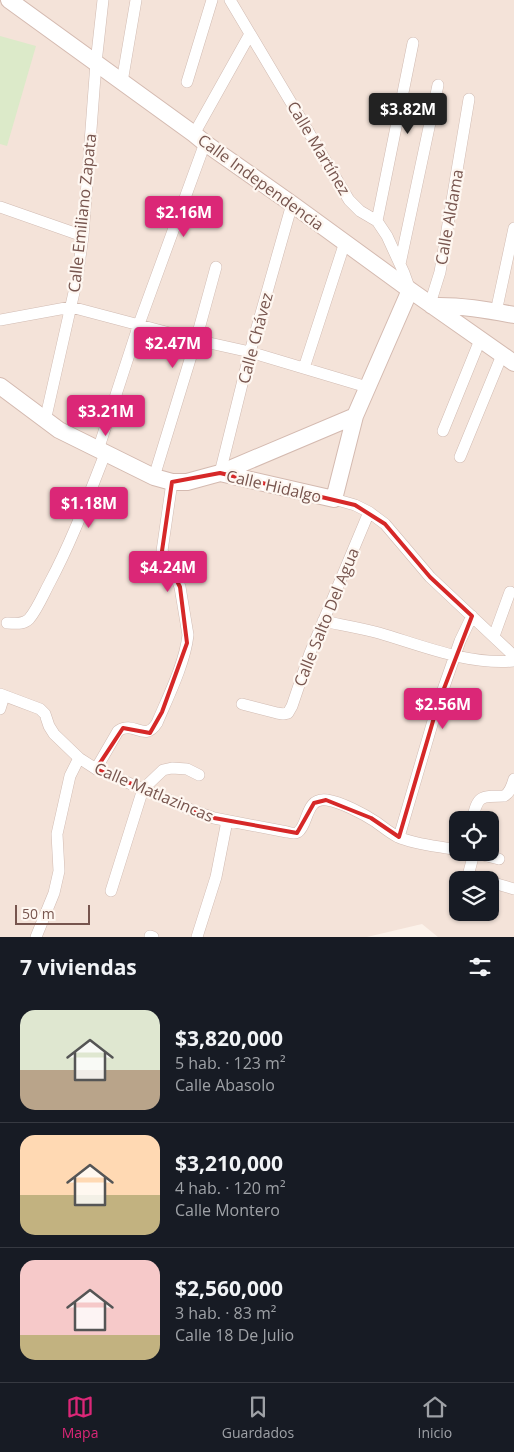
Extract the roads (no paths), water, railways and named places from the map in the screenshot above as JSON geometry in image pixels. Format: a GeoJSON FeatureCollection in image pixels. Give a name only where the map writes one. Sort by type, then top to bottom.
{"type":"FeatureCollection","features":[{"type":"Feature","properties":{"kind":"main road","name":"Calle Independencia"},"geometry":{"type":"LineString","coordinates":[[9,0],[199,139],[508,359]]}},
{"type":"Feature","properties":{"kind":"main road"},"geometry":{"type":"LineString","coordinates":[[334,499],[355,416],[410,290]]}},
{"type":"Feature","properties":{"kind":"main road"},"geometry":{"type":"LineString","coordinates":[[431,305],[452,305],[514,315]]}},
{"type":"Feature","properties":{"kind":"main road","name":"Calle Hidalgo"},"geometry":{"type":"LineString","coordinates":[[0,386],[59,430],[154,477],[172,482],[187,482],[220,473],[334,499]]}},
{"type":"Feature","properties":{"kind":"main road"},"geometry":{"type":"LineString","coordinates":[[220,473],[355,416]]}},
{"type":"Feature","properties":{"kind":"street","name":"Calle Emiliano Zapata"},"geometry":{"type":"LineString","coordinates":[[45,421],[77,279],[83,236],[96,63],[103,0]]}},
{"type":"Feature","properties":{"kind":"street"},"geometry":{"type":"LineString","coordinates":[[122,82],[136,0]]}},
{"type":"Feature","properties":{"kind":"street"},"geometry":{"type":"LineString","coordinates":[[187,82],[212,0]]}},
{"type":"Feature","properties":{"kind":"street","name":"Calle Martínez"},"geometry":{"type":"LineString","coordinates":[[230,0],[349,200],[360,211],[377,221],[387,236],[410,290]]}},
{"type":"Feature","properties":{"kind":"street"},"geometry":{"type":"LineString","coordinates":[[7,623],[21,624],[28,620],[57,571],[72,538],[101,452],[139,324],[199,139],[250,34]]}},
{"type":"Feature","properties":{"kind":"street"},"geometry":{"type":"LineString","coordinates":[[377,221],[413,43]]}},
{"type":"Feature","properties":{"kind":"street"},"geometry":{"type":"LineString","coordinates":[[400,264],[438,85]]}},
{"type":"Feature","properties":{"kind":"street","name":"Calle Aldama"},"geometry":{"type":"LineString","coordinates":[[431,305],[440,272],[468,99]]}},
{"type":"Feature","properties":{"kind":"street","name":"Calle Chávez"},"geometry":{"type":"LineString","coordinates":[[220,473],[250,352],[292,204]]}},
{"type":"Feature","properties":{"kind":"street"},"geometry":{"type":"LineString","coordinates":[[0,207],[83,236]]}},
{"type":"Feature","properties":{"kind":"street"},"geometry":{"type":"LineString","coordinates":[[496,312],[514,228]]}},
{"type":"Feature","properties":{"kind":"street"},"geometry":{"type":"LineString","coordinates":[[304,368],[345,242]]}},
{"type":"Feature","properties":{"kind":"street"},"geometry":{"type":"LineString","coordinates":[[154,477],[216,267]]}},
{"type":"Feature","properties":{"kind":"street"},"geometry":{"type":"LineString","coordinates":[[0,320],[71,307],[196,340],[250,352],[367,387]]}},
{"type":"Feature","properties":{"kind":"street"},"geometry":{"type":"LineString","coordinates":[[443,431],[480,340]]}},
{"type":"Feature","properties":{"kind":"street"},"geometry":{"type":"LineString","coordinates":[[460,457],[508,359]]}},
{"type":"Feature","properties":{"kind":"street"},"geometry":{"type":"LineString","coordinates":[[96,769],[113,738],[123,728],[128,727],[148,732],[155,728],[178,672],[187,643],[188,635],[180,587],[162,551],[172,482]]}},
{"type":"Feature","properties":{"kind":"street","name":"Calle Hidalgo"},"geometry":{"type":"LineString","coordinates":[[334,499],[369,512],[385,524],[430,577],[514,656]]}},
{"type":"Feature","properties":{"kind":"street","name":"Calle Salto Del Agua"},"geometry":{"type":"LineString","coordinates":[[242,704],[283,714],[288,713],[310,653],[369,512]]}},
{"type":"Feature","properties":{"kind":"street"},"geometry":{"type":"LineString","coordinates":[[494,636],[510,592]]}},
{"type":"Feature","properties":{"kind":"street"},"geometry":{"type":"LineString","coordinates":[[449,848],[399,837],[431,724],[455,655],[472,616]]}},
{"type":"Feature","properties":{"kind":"street"},"geometry":{"type":"LineString","coordinates":[[323,621],[379,633],[455,655],[489,662],[514,662]]}},
{"type":"Feature","properties":{"kind":"street"},"geometry":{"type":"LineString","coordinates":[[0,709],[2,695]]}},
{"type":"Feature","properties":{"kind":"street","name":"Calle Matlazincas"},"geometry":{"type":"LineString","coordinates":[[2,695],[44,712],[54,734],[79,758],[96,769],[194,812],[227,821],[280,831],[296,832],[301,829],[314,804],[326,800],[371,818],[399,837]]}},
{"type":"Feature","properties":{"kind":"street"},"geometry":{"type":"LineString","coordinates":[[36,937],[54,893],[59,871],[56,834],[70,776],[79,758]]}},
{"type":"Feature","properties":{"kind":"street"},"geometry":{"type":"LineString","coordinates":[[111,891],[143,789],[162,770],[172,768],[187,769],[199,775]]}},
{"type":"Feature","properties":{"kind":"street"},"geometry":{"type":"LineString","coordinates":[[474,811],[478,801],[482,797],[506,795],[514,779]]}},
{"type":"Feature","properties":{"kind":"street"},"geometry":{"type":"LineString","coordinates":[[197,937],[216,877],[227,821]]}},
{"type":"Feature","properties":{"kind":"street"},"geometry":{"type":"LineString","coordinates":[[499,884],[514,888]]}}]}
